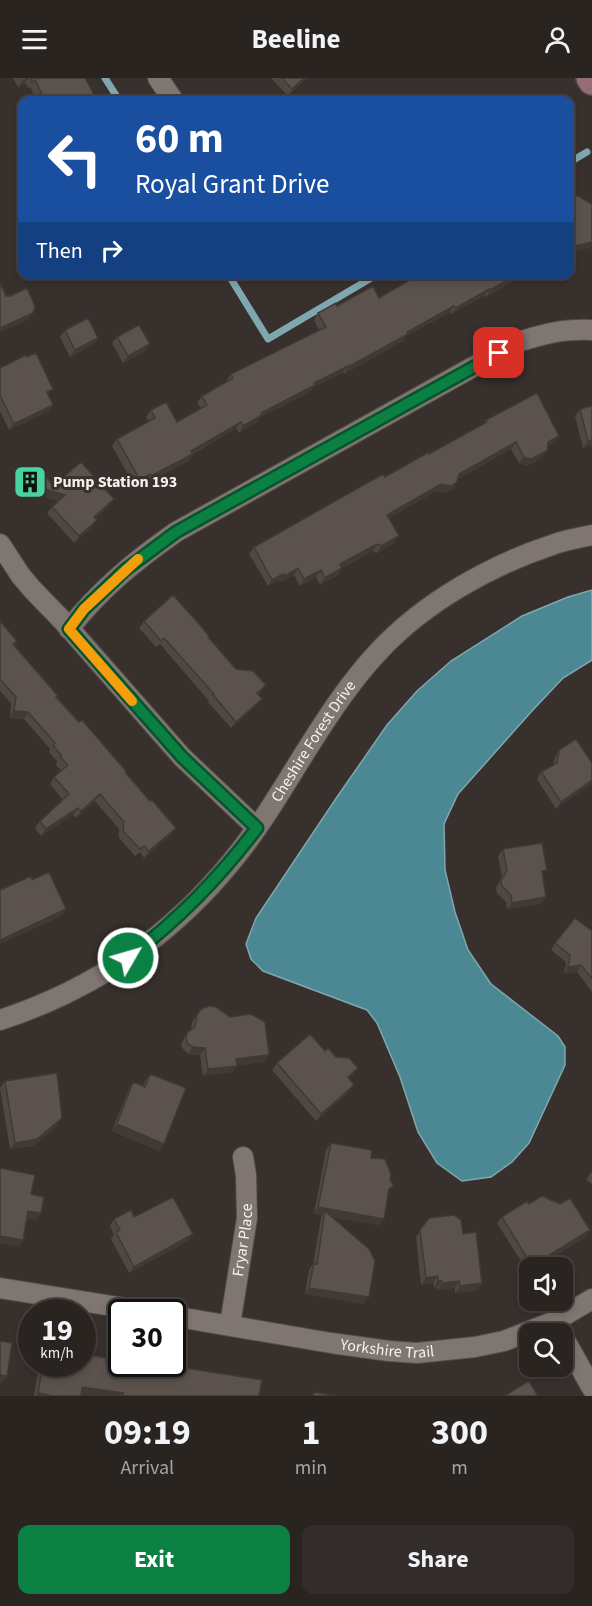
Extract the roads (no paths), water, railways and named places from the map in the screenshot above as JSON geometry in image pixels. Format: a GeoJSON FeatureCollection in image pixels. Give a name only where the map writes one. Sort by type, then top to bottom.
{"type":"FeatureCollection","features":[{"type":"Feature","properties":{"kind":"street"},"geometry":{"type":"LineString","coordinates":[[158,78],[170,96]]}},
{"type":"Feature","properties":{"kind":"street"},"geometry":{"type":"LineString","coordinates":[[69,629],[84,609],[125,570],[176,532],[518,342],[550,332],[592,330]]}},
{"type":"Feature","properties":{"kind":"street","name":"Cheshire Forest Drive"},"geometry":{"type":"LineString","coordinates":[[0,1020],[77,988],[128,958],[159,934],[204,891],[232,861],[257,828],[321,727],[355,679],[381,649],[410,622],[479,576],[516,558],[554,544],[592,535]]}},
{"type":"Feature","properties":{"kind":"street"},"geometry":{"type":"LineString","coordinates":[[0,544],[21,576],[182,757],[257,828]]}},
{"type":"Feature","properties":{"kind":"street","name":"Fryar Place"},"geometry":{"type":"LineString","coordinates":[[230,1325],[247,1218],[246,1175],[243,1157]]}},
{"type":"Feature","properties":{"kind":"street"},"geometry":{"type":"LineString","coordinates":[[0,1288],[108,1305]]}},
{"type":"Feature","properties":{"kind":"street","name":"Yorkshire Trail"},"geometry":{"type":"LineString","coordinates":[[567,1323],[592,1299]]}},
{"type":"Feature","properties":{"kind":"street","name":"Yorkshire Trail"},"geometry":{"type":"LineString","coordinates":[[186,1318],[331,1343],[417,1353],[476,1347],[519,1338]]}},
{"type":"Feature","properties":{"kind":"street"},"geometry":{"type":"LineString","coordinates":[[573,1354],[592,1388]]}},
{"type":"Feature","properties":{"kind":"water"},"geometry":{"type":"Polygon","coordinates":[[[592,590],[592,660],[563,678],[531,712],[458,794],[444,824],[445,870],[455,912],[468,950],[491,984],[558,1036],[565,1047],[565,1065],[529,1143],[512,1162],[491,1177],[462,1181],[437,1163],[418,1132],[400,1077],[377,1023],[367,1010],[263,971],[251,959],[246,944],[256,918],[337,797],[387,725],[417,691],[451,661],[522,616],[592,590]]]}},
{"type":"Feature","properties":{"kind":"waterway"},"geometry":{"type":"LineString","coordinates":[[105,78],[116,96]]}},
{"type":"Feature","properties":{"kind":"waterway"},"geometry":{"type":"LineString","coordinates":[[574,160],[587,152]]}},
{"type":"Feature","properties":{"kind":"waterway"},"geometry":{"type":"LineString","coordinates":[[231,279],[268,339],[370,279]]}},
{"type":"Feature","properties":{"kind":"place","name":"Pump Station 193"},"geometry":{"type":"Point","coordinates":[30,482]}}]}
